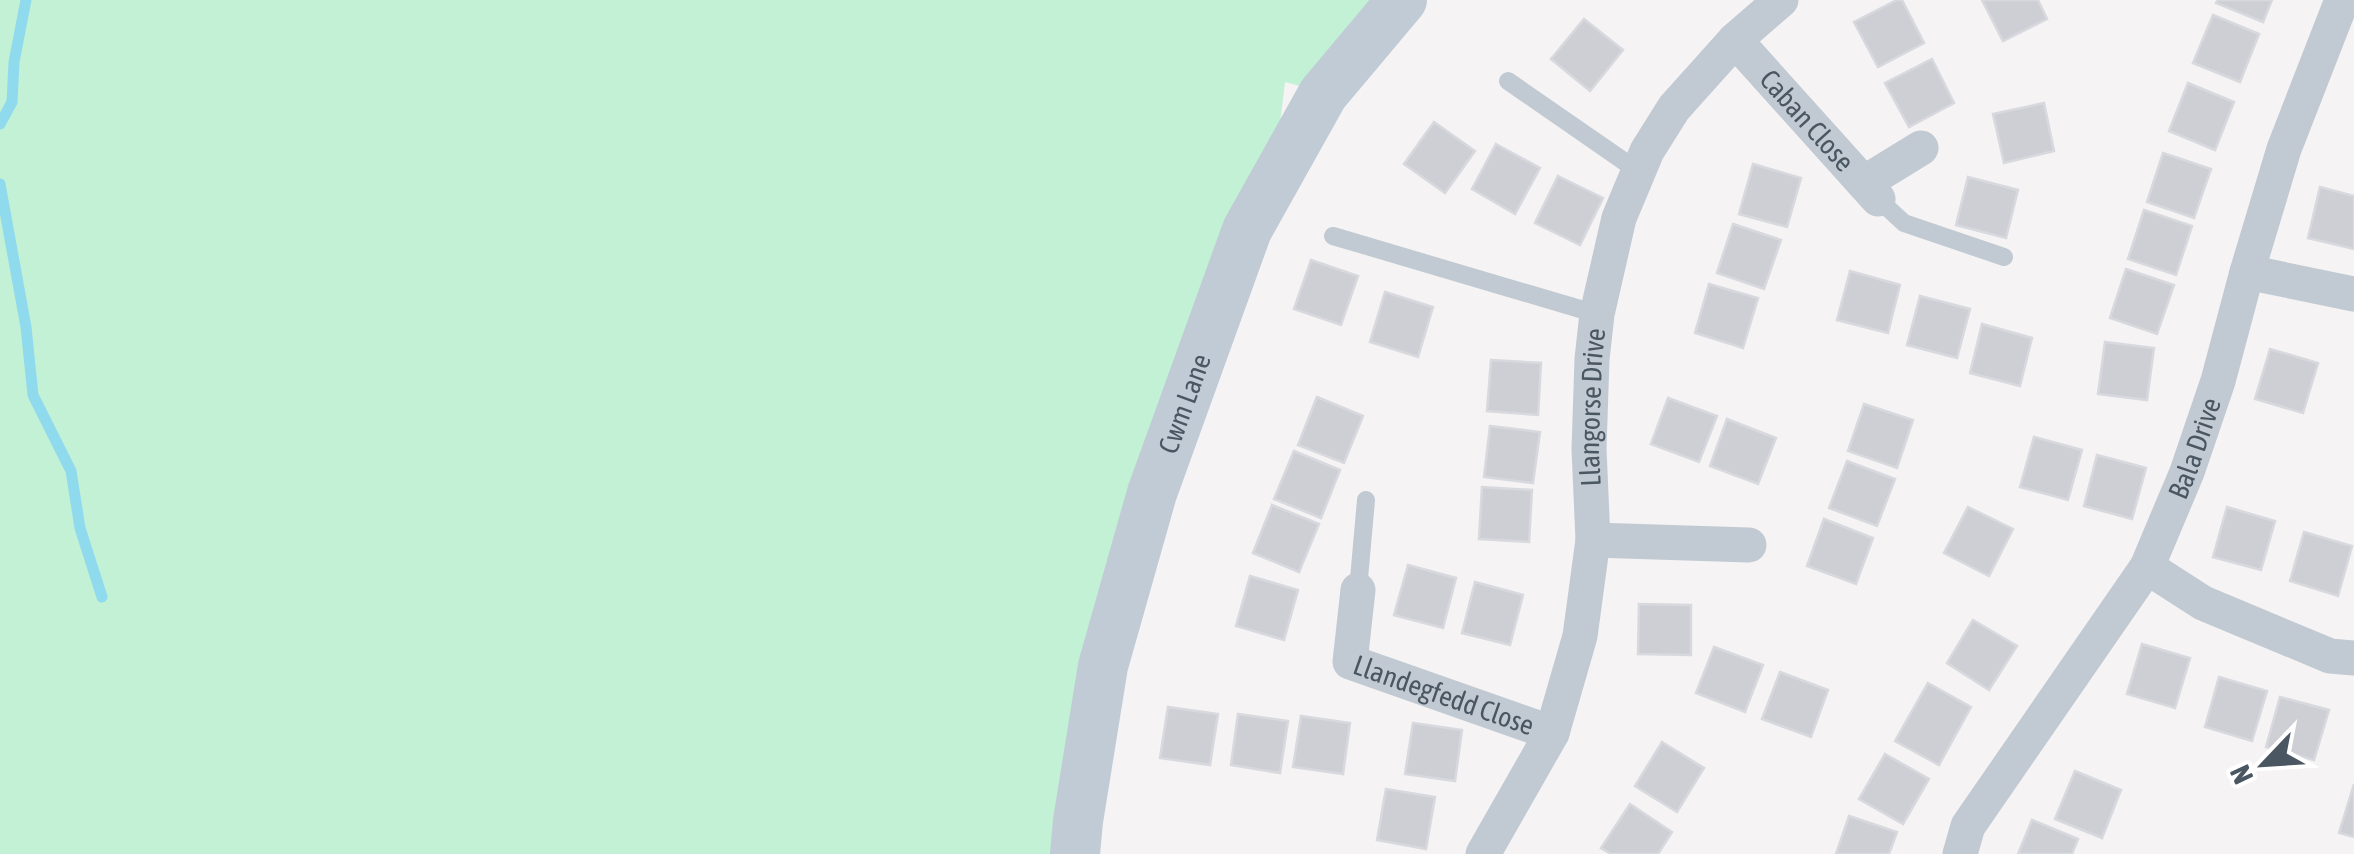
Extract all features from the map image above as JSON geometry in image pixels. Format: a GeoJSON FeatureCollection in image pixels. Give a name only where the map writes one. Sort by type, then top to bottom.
{"type":"FeatureCollection","features":[{"type":"Feature","properties":{"kind":"street","name":"Cwm Lane"},"geometry":{"type":"LineString","coordinates":[[1075,854],[1104,666],[1152,493],[1247,230],[1322,94],[1402,0]]}},
{"type":"Feature","properties":{"kind":"street","name":"Llangorse Drive"},"geometry":{"type":"LineString","coordinates":[[1483,854],[1552,733],[1580,636],[1593,540],[1589,448],[1592,358],[1597,314],[1619,218],[1647,151],[1674,108],[1735,40],[1782,0]]}},
{"type":"Feature","properties":{"kind":"street","name":"Bala Drive"},"geometry":{"type":"LineString","coordinates":[[1960,854],[1968,826],[2146,567],[2187,472],[2218,381],[2284,149],[2342,0]]}},
{"type":"Feature","properties":{"kind":"street","name":"Caban Close"},"geometry":{"type":"LineString","coordinates":[[1735,40],[1871,191]]}},
{"type":"Feature","properties":{"kind":"street"},"geometry":{"type":"LineString","coordinates":[[1871,191],[1920,148]]}},
{"type":"Feature","properties":{"kind":"street"},"geometry":{"type":"LineString","coordinates":[[2247,272],[2354,294]]}},
{"type":"Feature","properties":{"kind":"street"},"geometry":{"type":"LineString","coordinates":[[1593,540],[1749,545]]}},
{"type":"Feature","properties":{"kind":"street"},"geometry":{"type":"LineString","coordinates":[[2146,567],[2203,602],[2330,656],[2354,658]]}},
{"type":"Feature","properties":{"kind":"street","name":"Llandegfedd Close"},"geometry":{"type":"LineString","coordinates":[[1358,590],[1350,662],[1552,733]]}},
{"type":"Feature","properties":{"kind":"lane"},"geometry":{"type":"LineString","coordinates":[[1508,80],[1638,171]]}},
{"type":"Feature","properties":{"kind":"lane"},"geometry":{"type":"LineString","coordinates":[[1871,191],[1904,223],[2004,257]]}},
{"type":"Feature","properties":{"kind":"lane"},"geometry":{"type":"LineString","coordinates":[[1333,236],[1597,314]]}},
{"type":"Feature","properties":{"kind":"lane"},"geometry":{"type":"LineString","coordinates":[[1358,590],[1366,500]]}},
{"type":"Feature","properties":{"kind":"green space"},"geometry":{"type":"Polygon","coordinates":[[[0,0],[1376,0],[1300,86],[1285,82],[1278,140],[1059,854],[0,854],[0,0]]]}},
{"type":"Feature","properties":{"kind":"building"},"geometry":{"type":"Polygon","coordinates":[[[1902,0],[1924,43],[1878,67],[1854,22],[1902,0]]]}},
{"type":"Feature","properties":{"kind":"building"},"geometry":{"type":"Polygon","coordinates":[[[1982,0],[2038,0],[2047,19],[2003,41],[1982,0]]]}},
{"type":"Feature","properties":{"kind":"building"},"geometry":{"type":"Polygon","coordinates":[[[2272,0],[2263,22],[2216,3],[2272,0]]]}},
{"type":"Feature","properties":{"kind":"building"},"geometry":{"type":"Polygon","coordinates":[[[2213,15],[2259,34],[2240,82],[2193,63],[2213,15]]]}},
{"type":"Feature","properties":{"kind":"building"},"geometry":{"type":"Polygon","coordinates":[[[1584,19],[1623,50],[1590,91],[1551,59],[1584,19]]]}},
{"type":"Feature","properties":{"kind":"building"},"geometry":{"type":"Polygon","coordinates":[[[1932,59],[1954,103],[1909,127],[1885,83],[1932,59]]]}},
{"type":"Feature","properties":{"kind":"building"},"geometry":{"type":"Polygon","coordinates":[[[2188,83],[2234,102],[2215,150],[2169,131],[2188,83]]]}},
{"type":"Feature","properties":{"kind":"building"},"geometry":{"type":"Polygon","coordinates":[[[2044,103],[2054,151],[2004,163],[1993,114],[2044,103]]]}},
{"type":"Feature","properties":{"kind":"building"},"geometry":{"type":"Polygon","coordinates":[[[1434,122],[1475,151],[1445,193],[1404,164],[1434,122]]]}},
{"type":"Feature","properties":{"kind":"building"},"geometry":{"type":"Polygon","coordinates":[[[1496,144],[1540,168],[1515,214],[1472,189],[1496,144]]]}},
{"type":"Feature","properties":{"kind":"building"},"geometry":{"type":"Polygon","coordinates":[[[2163,153],[2211,169],[2194,218],[2147,202],[2163,153]]]}},
{"type":"Feature","properties":{"kind":"building"},"geometry":{"type":"Polygon","coordinates":[[[1753,164],[1801,178],[1787,227],[1739,214],[1753,164]]]}},
{"type":"Feature","properties":{"kind":"building"},"geometry":{"type":"Polygon","coordinates":[[[1558,176],[1603,198],[1580,245],[1535,223],[1558,176]]]}},
{"type":"Feature","properties":{"kind":"building"},"geometry":{"type":"Polygon","coordinates":[[[1968,177],[2018,190],[2006,238],[1956,225],[1968,177]]]}},
{"type":"Feature","properties":{"kind":"building"},"geometry":{"type":"Polygon","coordinates":[[[2320,187],[2354,196],[2354,249],[2308,238],[2320,187]]]}},
{"type":"Feature","properties":{"kind":"building"},"geometry":{"type":"Polygon","coordinates":[[[2144,210],[2192,226],[2176,275],[2128,259],[2144,210]]]}},
{"type":"Feature","properties":{"kind":"building"},"geometry":{"type":"Polygon","coordinates":[[[1733,224],[1781,240],[1764,289],[1717,273],[1733,224]]]}},
{"type":"Feature","properties":{"kind":"building"},"geometry":{"type":"Polygon","coordinates":[[[1311,260],[1358,276],[1341,325],[1294,309],[1311,260]]]}},
{"type":"Feature","properties":{"kind":"building"},"geometry":{"type":"Polygon","coordinates":[[[2126,269],[2174,285],[2157,334],[2110,318],[2126,269]]]}},
{"type":"Feature","properties":{"kind":"building"},"geometry":{"type":"Polygon","coordinates":[[[1850,271],[1900,285],[1888,333],[1837,320],[1850,271]]]}},
{"type":"Feature","properties":{"kind":"building"},"geometry":{"type":"Polygon","coordinates":[[[1709,284],[1758,298],[1743,348],[1695,333],[1709,284]]]}},
{"type":"Feature","properties":{"kind":"building"},"geometry":{"type":"Polygon","coordinates":[[[1385,292],[1433,307],[1418,357],[1370,342],[1385,292]]]}},
{"type":"Feature","properties":{"kind":"building"},"geometry":{"type":"Polygon","coordinates":[[[1920,296],[1970,309],[1957,358],[1907,345],[1920,296]]]}},
{"type":"Feature","properties":{"kind":"building"},"geometry":{"type":"Polygon","coordinates":[[[1982,324],[2032,338],[2020,386],[1970,373],[1982,324]]]}},
{"type":"Feature","properties":{"kind":"building"},"geometry":{"type":"Polygon","coordinates":[[[2105,342],[2154,348],[2147,400],[2098,394],[2105,342]]]}},
{"type":"Feature","properties":{"kind":"building"},"geometry":{"type":"Polygon","coordinates":[[[2270,349],[2318,363],[2303,413],[2255,399],[2270,349]]]}},
{"type":"Feature","properties":{"kind":"building"},"geometry":{"type":"Polygon","coordinates":[[[1491,360],[1541,363],[1538,415],[1487,411],[1491,360]]]}},
{"type":"Feature","properties":{"kind":"building"},"geometry":{"type":"Polygon","coordinates":[[[1317,397],[1363,416],[1344,463],[1298,445],[1317,397]]]}},
{"type":"Feature","properties":{"kind":"building"},"geometry":{"type":"Polygon","coordinates":[[[1668,398],[1717,416],[1699,462],[1651,444],[1668,398]]]}},
{"type":"Feature","properties":{"kind":"building"},"geometry":{"type":"Polygon","coordinates":[[[1864,404],[1913,420],[1897,468],[1848,451],[1864,404]]]}},
{"type":"Feature","properties":{"kind":"building"},"geometry":{"type":"Polygon","coordinates":[[[1727,419],[1776,438],[1758,484],[1710,466],[1727,419]]]}},
{"type":"Feature","properties":{"kind":"building"},"geometry":{"type":"Polygon","coordinates":[[[1490,426],[1540,432],[1533,483],[1484,477],[1490,426]]]}},
{"type":"Feature","properties":{"kind":"building"},"geometry":{"type":"Polygon","coordinates":[[[2034,437],[2082,450],[2068,500],[2020,487],[2034,437]]]}},
{"type":"Feature","properties":{"kind":"building"},"geometry":{"type":"Polygon","coordinates":[[[1294,451],[1340,470],[1321,518],[1274,499],[1294,451]]]}},
{"type":"Feature","properties":{"kind":"building"},"geometry":{"type":"Polygon","coordinates":[[[2097,455],[2146,468],[2132,519],[2084,506],[2097,455]]]}},
{"type":"Feature","properties":{"kind":"building"},"geometry":{"type":"Polygon","coordinates":[[[1847,461],[1895,479],[1877,526],[1829,508],[1847,461]]]}},
{"type":"Feature","properties":{"kind":"building"},"geometry":{"type":"Polygon","coordinates":[[[1482,487],[1532,490],[1529,542],[1479,539],[1482,487]]]}},
{"type":"Feature","properties":{"kind":"building"},"geometry":{"type":"Polygon","coordinates":[[[1272,505],[1319,524],[1299,572],[1253,553],[1272,505]]]}},
{"type":"Feature","properties":{"kind":"building"},"geometry":{"type":"Polygon","coordinates":[[[1968,507],[2013,529],[1989,576],[1944,553],[1968,507]]]}},
{"type":"Feature","properties":{"kind":"building"},"geometry":{"type":"Polygon","coordinates":[[[2227,507],[2275,521],[2261,570],[2213,557],[2227,507]]]}},
{"type":"Feature","properties":{"kind":"building"},"geometry":{"type":"Polygon","coordinates":[[[1824,519],[1873,538],[1856,584],[1807,566],[1824,519]]]}},
{"type":"Feature","properties":{"kind":"building"},"geometry":{"type":"Polygon","coordinates":[[[2304,532],[2352,546],[2338,596],[2290,581],[2304,532]]]}},
{"type":"Feature","properties":{"kind":"building"},"geometry":{"type":"Polygon","coordinates":[[[1408,565],[1456,578],[1443,628],[1394,615],[1408,565]]]}},
{"type":"Feature","properties":{"kind":"building"},"geometry":{"type":"Polygon","coordinates":[[[1250,576],[1298,590],[1284,640],[1236,626],[1250,576]]]}},
{"type":"Feature","properties":{"kind":"building"},"geometry":{"type":"Polygon","coordinates":[[[1475,582],[1523,595],[1510,645],[1462,633],[1475,582]]]}},
{"type":"Feature","properties":{"kind":"building"},"geometry":{"type":"Polygon","coordinates":[[[1639,604],[1691,605],[1691,655],[1638,654],[1639,604]]]}},
{"type":"Feature","properties":{"kind":"building"},"geometry":{"type":"Polygon","coordinates":[[[1973,620],[2017,646],[1989,690],[1947,663],[1973,620]]]}},
{"type":"Feature","properties":{"kind":"building"},"geometry":{"type":"Polygon","coordinates":[[[2142,644],[2190,658],[2175,708],[2127,694],[2142,644]]]}},
{"type":"Feature","properties":{"kind":"building"},"geometry":{"type":"Polygon","coordinates":[[[1714,647],[1763,665],[1745,712],[1696,693],[1714,647]]]}},
{"type":"Feature","properties":{"kind":"building"},"geometry":{"type":"Polygon","coordinates":[[[1780,672],[1828,690],[1811,737],[1762,719],[1780,672]]]}},
{"type":"Feature","properties":{"kind":"building"},"geometry":{"type":"Polygon","coordinates":[[[2219,677],[2267,691],[2252,741],[2205,727],[2219,677]]]}},
{"type":"Feature","properties":{"kind":"building"},"geometry":{"type":"Polygon","coordinates":[[[1928,683],[1971,707],[1939,765],[1895,741],[1928,683]]]}},
{"type":"Feature","properties":{"kind":"building"},"geometry":{"type":"Polygon","coordinates":[[[2280,697],[2329,710],[2314,760],[2266,747],[2280,697]]]}},
{"type":"Feature","properties":{"kind":"building"},"geometry":{"type":"Polygon","coordinates":[[[1168,707],[1218,714],[1210,765],[1160,758],[1168,707]]]}},
{"type":"Feature","properties":{"kind":"building"},"geometry":{"type":"Polygon","coordinates":[[[1238,714],[1288,721],[1280,773],[1231,765],[1238,714]]]}},
{"type":"Feature","properties":{"kind":"building"},"geometry":{"type":"Polygon","coordinates":[[[1301,716],[1350,723],[1343,774],[1293,767],[1301,716]]]}},
{"type":"Feature","properties":{"kind":"building"},"geometry":{"type":"Polygon","coordinates":[[[1413,723],[1462,730],[1455,781],[1405,774],[1413,723]]]}},
{"type":"Feature","properties":{"kind":"building"},"geometry":{"type":"Polygon","coordinates":[[[1662,742],[1704,768],[1677,812],[1635,786],[1662,742]]]}},
{"type":"Feature","properties":{"kind":"building"},"geometry":{"type":"Polygon","coordinates":[[[1885,754],[1929,779],[1903,824],[1859,799],[1885,754]]]}},
{"type":"Feature","properties":{"kind":"building"},"geometry":{"type":"Polygon","coordinates":[[[2075,771],[2121,790],[2102,838],[2055,819],[2075,771]]]}},
{"type":"Feature","properties":{"kind":"building"},"geometry":{"type":"Polygon","coordinates":[[[2354,784],[2354,837],[2339,833],[2354,784]]]}},
{"type":"Feature","properties":{"kind":"building"},"geometry":{"type":"Polygon","coordinates":[[[1386,789],[1435,797],[1426,849],[1377,840],[1386,789]]]}},
{"type":"Feature","properties":{"kind":"building"},"geometry":{"type":"Polygon","coordinates":[[[1630,804],[1672,832],[1658,854],[1611,854],[1601,848],[1630,804]]]}},
{"type":"Feature","properties":{"kind":"building"},"geometry":{"type":"Polygon","coordinates":[[[1849,816],[1897,832],[1889,854],[1836,854],[1849,816]]]}},
{"type":"Feature","properties":{"kind":"building"},"geometry":{"type":"Polygon","coordinates":[[[2032,820],[2078,839],[2072,854],[2018,854],[2032,820]]]}},
{"type":"Feature","properties":{"kind":"waterway"},"geometry":{"type":"LineString","coordinates":[[0,124],[12,102],[14,62],[26,0]]}},
{"type":"Feature","properties":{"kind":"waterway"},"geometry":{"type":"LineString","coordinates":[[0,184],[26,327],[33,395],[71,471],[80,528],[102,597]]}}]}
